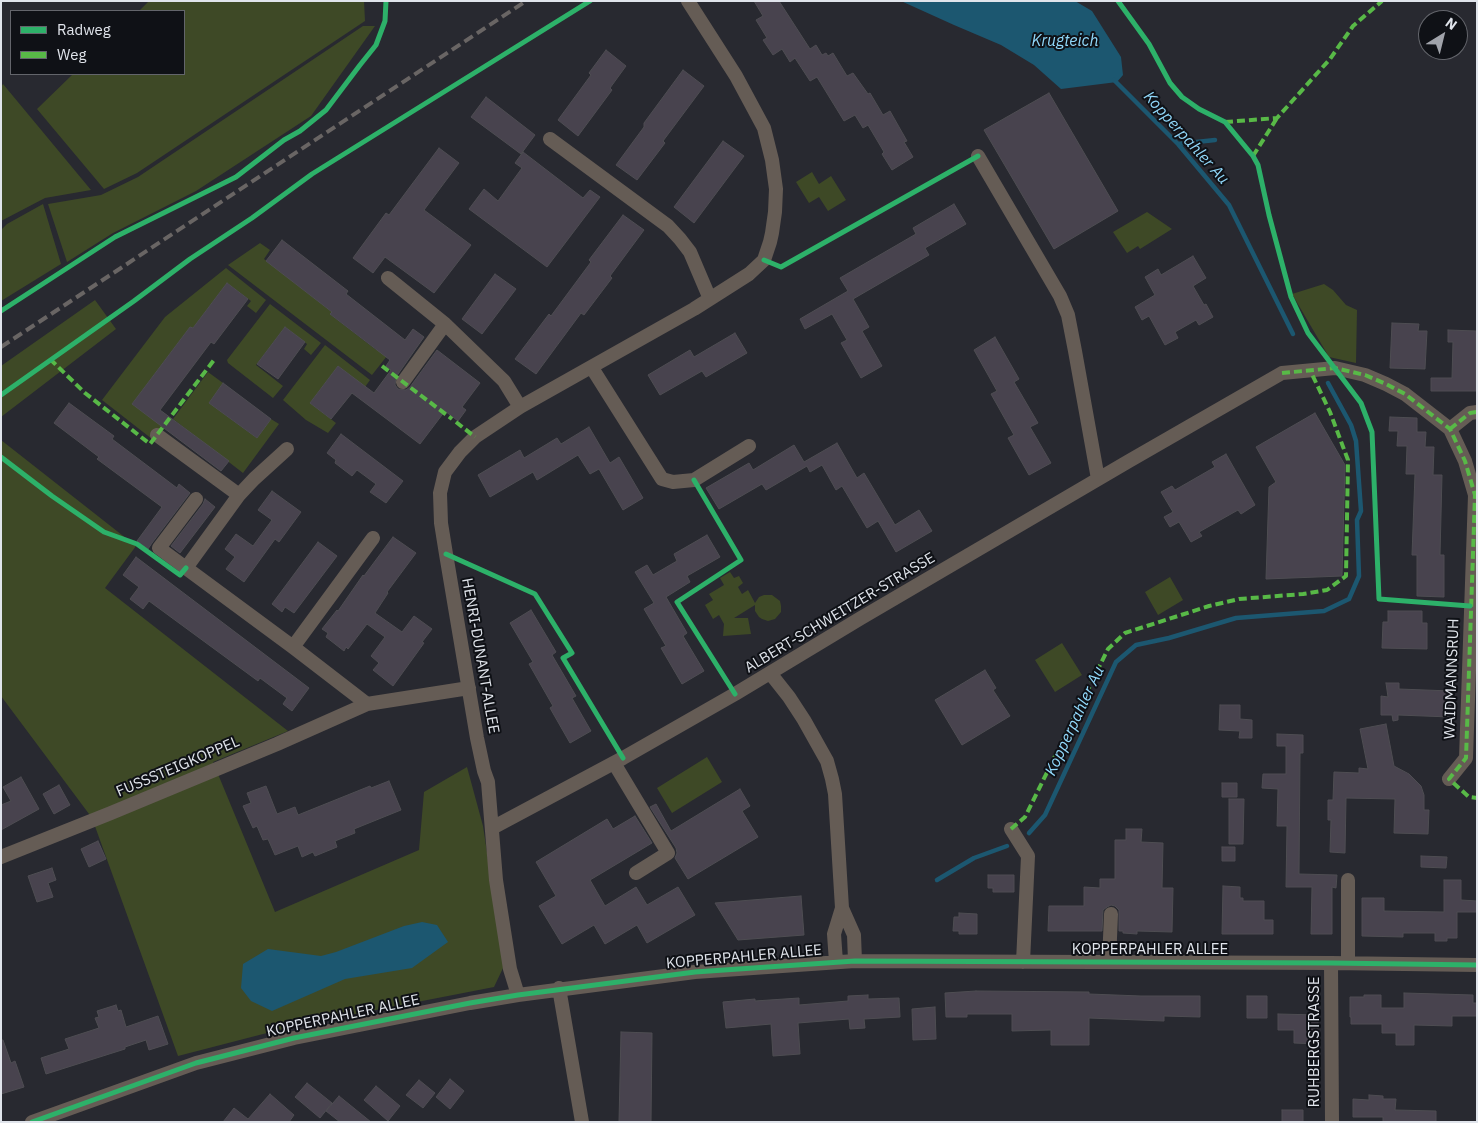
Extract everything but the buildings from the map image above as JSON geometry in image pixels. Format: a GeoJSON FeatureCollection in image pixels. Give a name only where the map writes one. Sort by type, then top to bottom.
{"type":"FeatureCollection","features":[{"type":"Feature","properties":{"kind":"street","name":"HENRI-DUNANT-ALLEE"},"geometry":{"type":"LineString","coordinates":[[518,995],[510,968],[496,880],[488,782],[468,688],[441,522],[440,493],[445,472],[475,436],[520,407],[694,310],[749,274],[764,260],[772,233],[776,189],[772,160],[764,128],[736,76],[688,1]]}},
{"type":"Feature","properties":{"kind":"street"},"geometry":{"type":"LineString","coordinates":[[550,139],[660,220],[680,239],[690,252],[710,299]]}},
{"type":"Feature","properties":{"kind":"street"},"geometry":{"type":"LineString","coordinates":[[978,156],[1060,296],[1068,315],[1098,480]]}},
{"type":"Feature","properties":{"kind":"street"},"geometry":{"type":"LineString","coordinates":[[388,278],[445,324],[504,381],[520,407]]}},
{"type":"Feature","properties":{"kind":"street"},"geometry":{"type":"LineString","coordinates":[[403,382],[445,324]]}},
{"type":"Feature","properties":{"kind":"street"},"geometry":{"type":"LineString","coordinates":[[592,368],[662,478],[673,482],[694,480],[749,446]]}},
{"type":"Feature","properties":{"kind":"street","name":"WAIDMANNSRUH"},"geometry":{"type":"LineString","coordinates":[[1282,373],[1335,368],[1365,375],[1386,384],[1405,394],[1450,429],[1465,461],[1475,495],[1473,634],[1466,758],[1449,779]]}},
{"type":"Feature","properties":{"kind":"street","name":"ALBERT-SCHWEITZER-STRASSE"},"geometry":{"type":"LineString","coordinates":[[492,828],[614,763],[1282,373]]}},
{"type":"Feature","properties":{"kind":"street"},"geometry":{"type":"LineString","coordinates":[[1450,429],[1470,413],[1477,412]]}},
{"type":"Feature","properties":{"kind":"street"},"geometry":{"type":"LineString","coordinates":[[157,436],[239,496]]}},
{"type":"Feature","properties":{"kind":"street"},"geometry":{"type":"LineString","coordinates":[[186,568],[239,496],[254,479],[287,449]]}},
{"type":"Feature","properties":{"kind":"street"},"geometry":{"type":"LineString","coordinates":[[196,500],[159,548],[367,704]]}},
{"type":"Feature","properties":{"kind":"street"},"geometry":{"type":"LineString","coordinates":[[293,647],[373,538]]}},
{"type":"Feature","properties":{"kind":"street"},"geometry":{"type":"LineString","coordinates":[[770,673],[790,697],[827,761],[835,794],[842,908],[854,935],[855,961]]}},
{"type":"Feature","properties":{"kind":"street","name":"FUSSSTEIGKOPPEL"},"geometry":{"type":"LineString","coordinates":[[1,857],[110,814],[367,704],[468,688]]}},
{"type":"Feature","properties":{"kind":"street"},"geometry":{"type":"LineString","coordinates":[[614,763],[668,853],[636,873]]}},
{"type":"Feature","properties":{"kind":"street"},"geometry":{"type":"LineString","coordinates":[[1011,829],[1028,856],[1023,962]]}},
{"type":"Feature","properties":{"kind":"street"},"geometry":{"type":"LineString","coordinates":[[1348,880],[1348,963]]}},
{"type":"Feature","properties":{"kind":"street"},"geometry":{"type":"LineString","coordinates":[[836,962],[834,934],[842,908]]}},
{"type":"Feature","properties":{"kind":"street"},"geometry":{"type":"LineString","coordinates":[[1109,962],[1111,914]]}},
{"type":"Feature","properties":{"kind":"street","name":"KOPPERPAHLER ALLEE"},"geometry":{"type":"LineString","coordinates":[[32,1122],[196,1063],[294,1038],[470,1002],[559,988],[695,972],[855,961],[1331,962],[1477,965]]}},
{"type":"Feature","properties":{"kind":"street","name":"RUHBERGSTRASSE"},"geometry":{"type":"LineString","coordinates":[[1331,962],[1332,1122]]}},
{"type":"Feature","properties":{"kind":"street"},"geometry":{"type":"LineString","coordinates":[[559,988],[582,1122]]}},
{"type":"Feature","properties":{"kind":"green space"},"geometry":{"type":"Polygon","coordinates":[[[149,1],[364,1],[365,21],[137,173],[104,189],[37,109],[72,75],[185,75],[185,10],[140,10],[149,1]]]}},
{"type":"Feature","properties":{"kind":"green space"},"geometry":{"type":"Polygon","coordinates":[[[363,26],[375,26],[311,116],[196,191],[113,233],[67,262],[48,204],[101,195],[138,177],[363,26]]]}},
{"type":"Feature","properties":{"kind":"green space"},"geometry":{"type":"Polygon","coordinates":[[[3,84],[91,190],[45,198],[1,221],[1,87],[3,84]]]}},
{"type":"Feature","properties":{"kind":"green space"},"geometry":{"type":"Polygon","coordinates":[[[812,172],[819,184],[831,176],[846,200],[828,211],[819,197],[809,203],[796,182],[812,172]]]}},
{"type":"Feature","properties":{"kind":"green space"},"geometry":{"type":"Polygon","coordinates":[[[43,204],[61,264],[1,301],[1,230],[7,224],[43,204]]]}},
{"type":"Feature","properties":{"kind":"green space"},"geometry":{"type":"Polygon","coordinates":[[[1147,212],[1172,229],[1140,249],[1138,246],[1127,253],[1113,232],[1147,212]]]}},
{"type":"Feature","properties":{"kind":"green space"},"geometry":{"type":"Polygon","coordinates":[[[260,243],[270,250],[264,259],[332,312],[331,315],[375,349],[379,351],[386,341],[394,347],[372,375],[228,265],[260,243]]]}},
{"type":"Feature","properties":{"kind":"green space"},"geometry":{"type":"Polygon","coordinates":[[[226,268],[266,300],[256,313],[247,306],[251,301],[227,283],[193,328],[190,327],[132,404],[158,423],[169,418],[152,439],[102,400],[165,317],[226,268]]]}},
{"type":"Feature","properties":{"kind":"green space"},"geometry":{"type":"Polygon","coordinates":[[[1324,284],[1333,290],[1346,305],[1357,310],[1356,363],[1329,357],[1292,294],[1324,284]]]}},
{"type":"Feature","properties":{"kind":"green space"},"geometry":{"type":"Polygon","coordinates":[[[95,300],[116,329],[1,417],[1,366],[95,300]]]}},
{"type":"Feature","properties":{"kind":"green space"},"geometry":{"type":"Polygon","coordinates":[[[270,304],[321,343],[311,355],[304,349],[307,344],[285,327],[256,365],[283,386],[273,398],[228,363],[227,360],[270,304]]]}},
{"type":"Feature","properties":{"kind":"green space"},"geometry":{"type":"Polygon","coordinates":[[[325,345],[370,380],[365,387],[338,366],[310,403],[336,423],[328,433],[306,420],[283,400],[325,345]]]}},
{"type":"Feature","properties":{"kind":"green space"},"geometry":{"type":"Polygon","coordinates":[[[208,372],[223,383],[209,403],[247,431],[257,438],[271,419],[279,424],[243,473],[173,419],[208,372]]]}},
{"type":"Feature","properties":{"kind":"green space"},"geometry":{"type":"Polygon","coordinates":[[[1,440],[136,546],[105,588],[288,731],[213,762],[275,912],[419,850],[424,792],[467,767],[483,826],[504,966],[494,987],[294,1026],[178,1056],[92,818],[1,696],[1,440]]]}},
{"type":"Feature","properties":{"kind":"green space"},"geometry":{"type":"Polygon","coordinates":[[[730,572],[734,578],[739,576],[743,583],[738,587],[742,594],[748,590],[755,603],[759,597],[764,595],[772,595],[780,601],[781,612],[775,619],[768,621],[759,617],[755,611],[755,605],[734,618],[748,618],[751,634],[723,636],[724,624],[719,615],[713,619],[705,605],[713,600],[709,594],[724,585],[720,578],[730,572]]]}},
{"type":"Feature","properties":{"kind":"green space"},"geometry":{"type":"Polygon","coordinates":[[[1170,577],[1183,600],[1158,615],[1145,592],[1170,577]]]}},
{"type":"Feature","properties":{"kind":"green space"},"geometry":{"type":"Polygon","coordinates":[[[1062,643],[1082,675],[1055,692],[1035,660],[1062,643]]]}},
{"type":"Feature","properties":{"kind":"green space"},"geometry":{"type":"Polygon","coordinates":[[[707,757],[722,782],[672,813],[657,788],[707,757]]]}},
{"type":"Feature","properties":{"kind":"water","name":"Krugteich"},"geometry":{"type":"Polygon","coordinates":[[[901,1],[1075,1],[1092,11],[1121,57],[1123,75],[1117,82],[1061,89],[1034,65],[1001,45],[901,1]]]}},
{"type":"Feature","properties":{"kind":"water"},"geometry":{"type":"Polygon","coordinates":[[[422,922],[437,925],[448,942],[412,968],[345,979],[272,1011],[251,1001],[241,988],[243,964],[268,949],[321,956],[404,926],[422,922]]]}},
{"type":"Feature","properties":{"kind":"waterway","name":"Kopperpahler Au"},"geometry":{"type":"LineString","coordinates":[[1114,80],[1178,144],[1229,205],[1293,334]]}},
{"type":"Feature","properties":{"kind":"waterway"},"geometry":{"type":"LineString","coordinates":[[1178,144],[1215,140]]}},
{"type":"Feature","properties":{"kind":"waterway","name":"Kopperpahler Au"},"geometry":{"type":"LineString","coordinates":[[1029,833],[1045,815],[1116,662],[1136,645],[1169,638],[1236,618],[1324,611],[1349,599],[1359,576],[1357,520],[1361,511],[1356,441],[1351,425],[1328,383]]}},
{"type":"Feature","properties":{"kind":"waterway","name":"Kopperpahler Au"},"geometry":{"type":"LineString","coordinates":[[937,880],[974,858],[1007,846]]}},
{"type":"Feature","properties":{"kind":"railway"},"geometry":{"type":"LineString","coordinates":[[1,347],[526,1]]}},
{"type":"Feature","properties":{"kind":"marked path"},"geometry":{"type":"LineString","coordinates":[[1225,122],[1277,118],[1330,59],[1353,26],[1382,1]]}},
{"type":"Feature","properties":{"kind":"marked path"},"geometry":{"type":"LineString","coordinates":[[1253,156],[1277,118]]}},
{"type":"Feature","properties":{"kind":"marked path"},"geometry":{"type":"LineString","coordinates":[[50,359],[85,393],[150,444],[214,360]]}},
{"type":"Feature","properties":{"kind":"marked path"},"geometry":{"type":"LineString","coordinates":[[382,366],[452,419]]}},
{"type":"Feature","properties":{"kind":"marked path"},"geometry":{"type":"LineString","coordinates":[[1282,373],[1335,368],[1365,375],[1386,384],[1405,394],[1450,429],[1465,461],[1475,495],[1466,758],[1449,779],[1469,797],[1477,798]]}},
{"type":"Feature","properties":{"kind":"marked path"},"geometry":{"type":"LineString","coordinates":[[1011,829],[1025,817],[1108,649],[1125,633],[1209,606],[1239,599],[1303,594],[1327,590],[1346,576],[1348,460],[1330,412],[1310,370]]}},
{"type":"Feature","properties":{"kind":"marked path"},"geometry":{"type":"LineString","coordinates":[[1450,429],[1470,413],[1477,412]]}},
{"type":"Feature","properties":{"kind":"marked path"},"geometry":{"type":"LineString","coordinates":[[456,422],[475,437]]}},
{"type":"Feature","properties":{"kind":"cycle path"},"geometry":{"type":"LineString","coordinates":[[1,311],[115,237],[236,177],[284,140],[300,131],[326,110],[376,45],[385,21],[386,1]]}},
{"type":"Feature","properties":{"kind":"cycle path"},"geometry":{"type":"LineString","coordinates":[[1,395],[312,174],[590,1]]}},
{"type":"Feature","properties":{"kind":"cycle path"},"geometry":{"type":"LineString","coordinates":[[1118,1],[1149,44],[1170,83],[1182,97],[1199,109],[1225,122],[1253,156],[1258,165],[1291,297],[1308,333],[1361,403],[1372,432],[1379,599],[1470,606]]}},
{"type":"Feature","properties":{"kind":"cycle path"},"geometry":{"type":"LineString","coordinates":[[764,260],[781,267],[978,156]]}},
{"type":"Feature","properties":{"kind":"cycle path"},"geometry":{"type":"LineString","coordinates":[[1,457],[52,496],[104,532],[137,544],[180,575],[186,568]]}},
{"type":"Feature","properties":{"kind":"cycle path"},"geometry":{"type":"LineString","coordinates":[[694,480],[741,560],[677,602],[735,694]]}},
{"type":"Feature","properties":{"kind":"cycle path"},"geometry":{"type":"LineString","coordinates":[[446,554],[535,594],[572,653],[563,658],[623,758]]}},
{"type":"Feature","properties":{"kind":"cycle path"},"geometry":{"type":"LineString","coordinates":[[32,1122],[196,1063],[294,1038],[518,995],[695,972],[855,961],[1477,965]]}}]}
